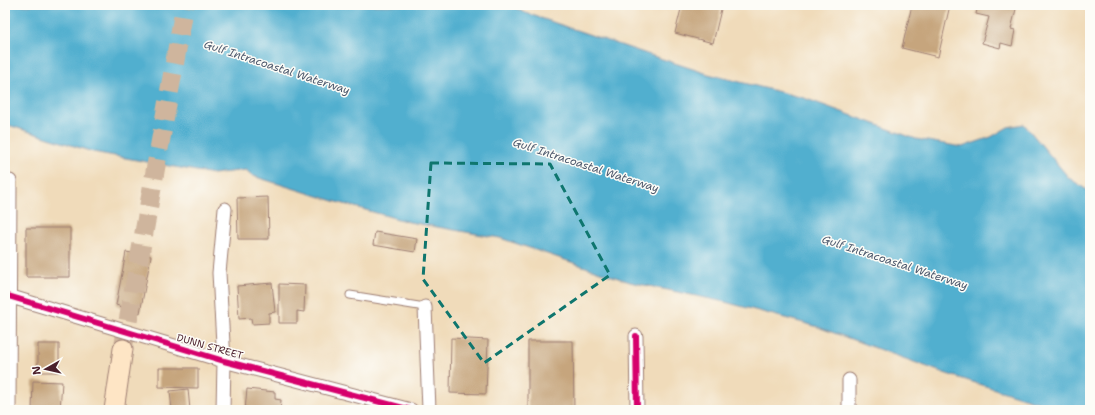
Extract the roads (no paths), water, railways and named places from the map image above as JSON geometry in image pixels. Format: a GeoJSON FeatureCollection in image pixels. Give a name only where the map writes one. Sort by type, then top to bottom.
{"type":"FeatureCollection","features":[{"type":"Feature","properties":{"kind":"main road"},"geometry":{"type":"LineString","coordinates":[[114,410],[123,349]]}},
{"type":"Feature","properties":{"kind":"street"},"geometry":{"type":"LineString","coordinates":[[9,410],[7,296],[10,181]]}},
{"type":"Feature","properties":{"kind":"street"},"geometry":{"type":"LineString","coordinates":[[223,410],[224,361],[219,273],[226,209]]}},
{"type":"Feature","properties":{"kind":"street","name":"DUNN STREET"},"geometry":{"type":"LineString","coordinates":[[7,296],[224,361],[411,410]]}},
{"type":"Feature","properties":{"kind":"street"},"geometry":{"type":"LineString","coordinates":[[425,307],[429,410]]}},
{"type":"Feature","properties":{"kind":"street"},"geometry":{"type":"LineString","coordinates":[[636,336],[637,410]]}},
{"type":"Feature","properties":{"kind":"street"},"geometry":{"type":"LineString","coordinates":[[849,380],[849,410]]}},
{"type":"Feature","properties":{"kind":"lane"},"geometry":{"type":"LineString","coordinates":[[350,295],[425,307]]}},
{"type":"Feature","properties":{"kind":"water","name":"Gulf Intracoastal Waterway"},"geometry":{"type":"Polygon","coordinates":[[[5,5],[510,5],[523,12],[708,74],[804,98],[916,139],[962,147],[991,137],[1008,127],[1024,124],[1069,178],[1090,192],[1090,410],[1062,410],[947,374],[815,326],[725,302],[630,282],[500,238],[409,222],[253,176],[246,170],[213,174],[93,152],[5,124],[5,5]]]}},
{"type":"Feature","properties":{"kind":"tunnel"},"geometry":{"type":"LineString","coordinates":[[123,349],[185,5]]}}]}
